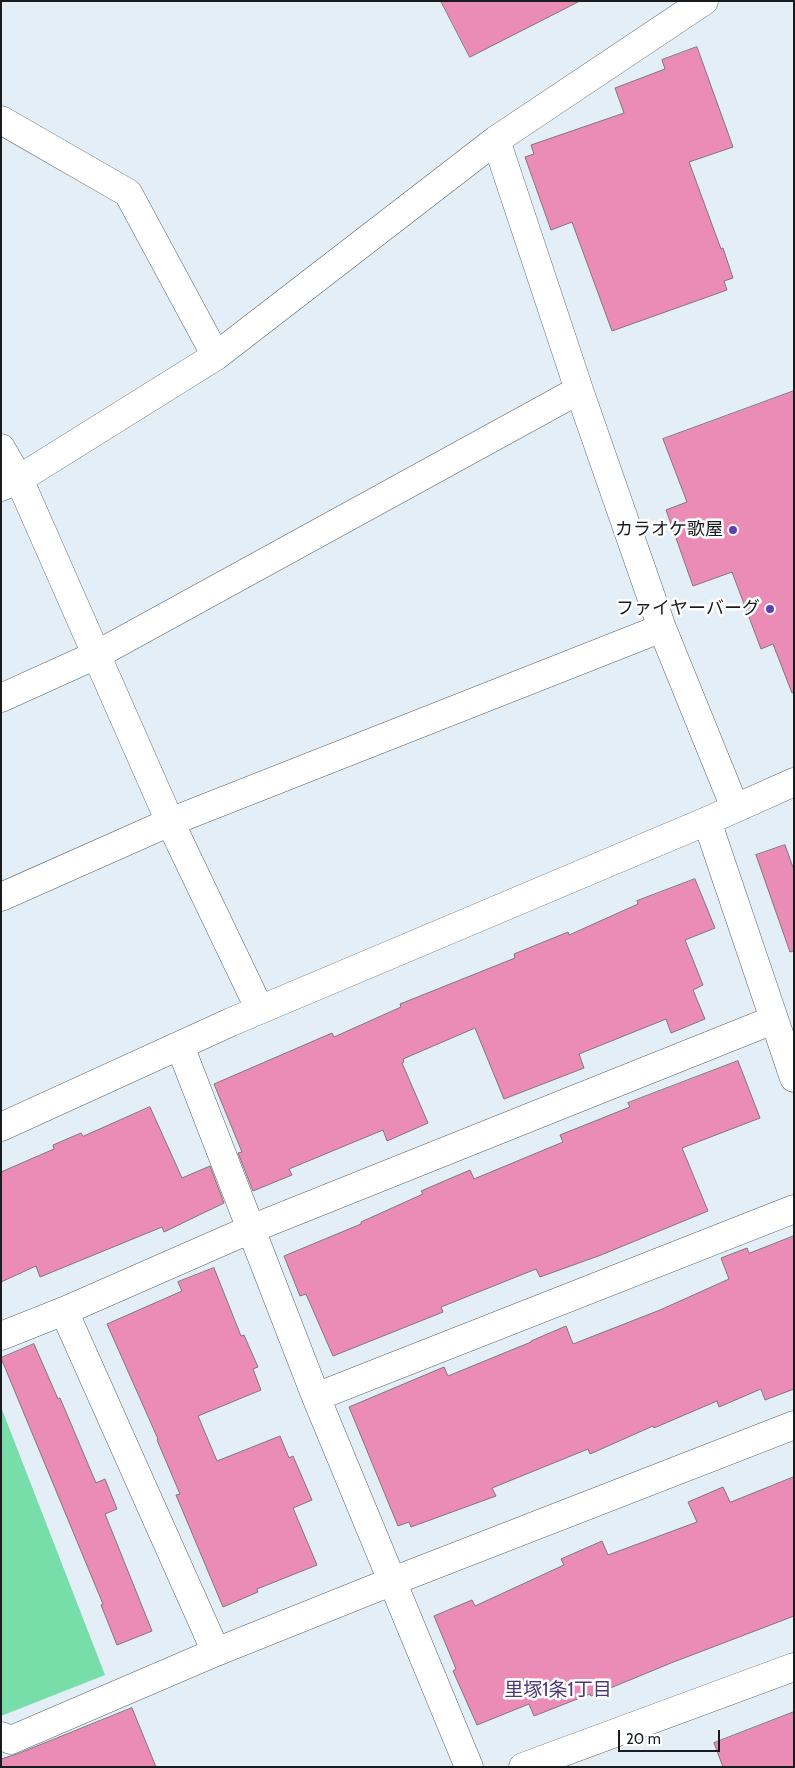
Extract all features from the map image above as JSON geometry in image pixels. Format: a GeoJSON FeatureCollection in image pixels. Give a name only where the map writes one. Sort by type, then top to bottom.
{"type":"FeatureCollection","features":[{"type":"Feature","properties":{"kind":"street"},"geometry":{"type":"LineString","coordinates":[[10,483],[216,356],[496,140],[704,1]]}},
{"type":"Feature","properties":{"kind":"street"},"geometry":{"type":"LineString","coordinates":[[1,120],[128,193],[216,356]]}},
{"type":"Feature","properties":{"kind":"street"},"geometry":{"type":"LineString","coordinates":[[496,140],[579,390],[662,628],[735,808]]}},
{"type":"Feature","properties":{"kind":"street"},"geometry":{"type":"LineString","coordinates":[[1,698],[96,655],[579,390]]}},
{"type":"Feature","properties":{"kind":"street"},"geometry":{"type":"LineString","coordinates":[[1,448],[10,483],[96,655],[170,822],[260,1010]]}},
{"type":"Feature","properties":{"kind":"street"},"geometry":{"type":"LineString","coordinates":[[1,897],[170,822],[662,628]]}},
{"type":"Feature","properties":{"kind":"street"},"geometry":{"type":"LineString","coordinates":[[1,1127],[260,1010],[707,821],[794,782]]}},
{"type":"Feature","properties":{"kind":"street"},"geometry":{"type":"LineString","coordinates":[[707,821],[794,1078]]}},
{"type":"Feature","properties":{"kind":"street"},"geometry":{"type":"LineString","coordinates":[[1,1336],[64,1311],[251,1229],[774,1020]]}},
{"type":"Feature","properties":{"kind":"street"},"geometry":{"type":"LineString","coordinates":[[180,1046],[316,1397],[469,1767]]}},
{"type":"Feature","properties":{"kind":"street"},"geometry":{"type":"LineString","coordinates":[[316,1397],[794,1209]]}},
{"type":"Feature","properties":{"kind":"street"},"geometry":{"type":"LineString","coordinates":[[64,1311],[216,1652]]}},
{"type":"Feature","properties":{"kind":"street"},"geometry":{"type":"LineString","coordinates":[[1,1736],[10,1740],[216,1652],[794,1425]]}},
{"type":"Feature","properties":{"kind":"street"},"geometry":{"type":"LineString","coordinates":[[523,1767],[794,1667]]}},
{"type":"Feature","properties":{"kind":"green space"},"geometry":{"type":"Polygon","coordinates":[[[1,1407],[105,1675],[1,1716],[1,1407]]]}},
{"type":"Feature","properties":{"kind":"building"},"geometry":{"type":"Polygon","coordinates":[[[441,1],[580,1],[470,57],[441,1]]]}},
{"type":"Feature","properties":{"kind":"building"},"geometry":{"type":"Polygon","coordinates":[[[697,47],[733,147],[689,162],[733,278],[724,281],[727,290],[612,331],[572,222],[551,230],[525,157],[534,154],[531,145],[624,113],[615,88],[665,69],[662,60],[697,47]]]}},
{"type":"Feature","properties":{"kind":"building"},"geometry":{"type":"Polygon","coordinates":[[[794,391],[794,692],[792,693],[773,644],[761,649],[732,572],[693,586],[666,510],[687,502],[663,439],[794,391]]]}},
{"type":"Feature","properties":{"kind":"building"},"geometry":{"type":"Polygon","coordinates":[[[785,845],[794,870],[794,951],[790,952],[756,855],[785,845]]]}},
{"type":"Feature","properties":{"kind":"building"},"geometry":{"type":"Polygon","coordinates":[[[695,879],[715,928],[685,940],[703,985],[693,990],[705,1019],[671,1033],[666,1019],[579,1054],[584,1068],[504,1099],[475,1028],[403,1059],[404,1062],[402,1063],[428,1123],[387,1141],[383,1130],[289,1169],[292,1175],[253,1191],[238,1153],[242,1152],[214,1084],[332,1033],[334,1037],[401,1007],[400,1004],[515,958],[514,954],[568,932],[569,935],[638,904],[637,901],[695,879]]]}},
{"type":"Feature","properties":{"kind":"building"},"geometry":{"type":"Polygon","coordinates":[[[738,1061],[760,1118],[682,1148],[708,1211],[601,1255],[540,1277],[536,1269],[441,1307],[443,1312],[333,1356],[306,1294],[300,1296],[284,1256],[361,1224],[361,1222],[423,1194],[421,1191],[470,1170],[474,1179],[563,1142],[560,1135],[630,1107],[628,1103],[738,1061]]]}},
{"type":"Feature","properties":{"kind":"building"},"geometry":{"type":"Polygon","coordinates":[[[150,1107],[182,1178],[210,1166],[224,1203],[164,1232],[162,1227],[40,1277],[36,1266],[1,1282],[1,1172],[54,1149],[53,1145],[81,1133],[83,1136],[150,1107]]]}},
{"type":"Feature","properties":{"kind":"building"},"geometry":{"type":"Polygon","coordinates":[[[794,1236],[794,1389],[765,1400],[761,1389],[719,1407],[717,1401],[654,1428],[653,1426],[590,1454],[588,1449],[492,1488],[496,1496],[411,1527],[409,1522],[398,1526],[349,1407],[444,1367],[448,1376],[566,1326],[573,1344],[660,1310],[729,1279],[721,1258],[747,1248],[749,1253],[794,1236]]]}},
{"type":"Feature","properties":{"kind":"building"},"geometry":{"type":"Polygon","coordinates":[[[214,1268],[241,1336],[244,1335],[258,1367],[253,1369],[261,1390],[198,1416],[217,1461],[280,1436],[289,1458],[293,1456],[312,1500],[293,1508],[317,1565],[257,1589],[258,1592],[223,1607],[176,1495],[180,1494],[158,1439],[107,1324],[182,1291],[178,1282],[214,1268]]]}},
{"type":"Feature","properties":{"kind":"building"},"geometry":{"type":"Polygon","coordinates":[[[34,1344],[58,1399],[60,1398],[96,1483],[105,1479],[117,1509],[105,1514],[152,1631],[117,1645],[101,1605],[103,1604],[1,1358],[34,1344]]]}},
{"type":"Feature","properties":{"kind":"building"},"geometry":{"type":"Polygon","coordinates":[[[794,1477],[794,1616],[591,1696],[590,1694],[534,1716],[529,1704],[477,1725],[453,1671],[456,1669],[434,1616],[472,1600],[475,1606],[564,1565],[561,1559],[602,1541],[608,1555],[697,1522],[688,1502],[723,1487],[730,1502],[794,1477]]]}},
{"type":"Feature","properties":{"kind":"building"},"geometry":{"type":"Polygon","coordinates":[[[132,1708],[156,1767],[1,1767],[1,1759],[132,1708]]]}},
{"type":"Feature","properties":{"kind":"building"},"geometry":{"type":"Polygon","coordinates":[[[794,1712],[794,1767],[723,1767],[714,1743],[794,1712]]]}},
{"type":"Feature","properties":{"kind":"place","name":"カラオケ歌屋"},"geometry":{"type":"Point","coordinates":[733,530]}},
{"type":"Feature","properties":{"kind":"place","name":"ファイヤーバーグ"},"geometry":{"type":"Point","coordinates":[770,609]}},
{"type":"Feature","properties":{"kind":"district","name":"里塚1条1丁目"},"geometry":{"type":"Point","coordinates":[558,1690]}}]}
